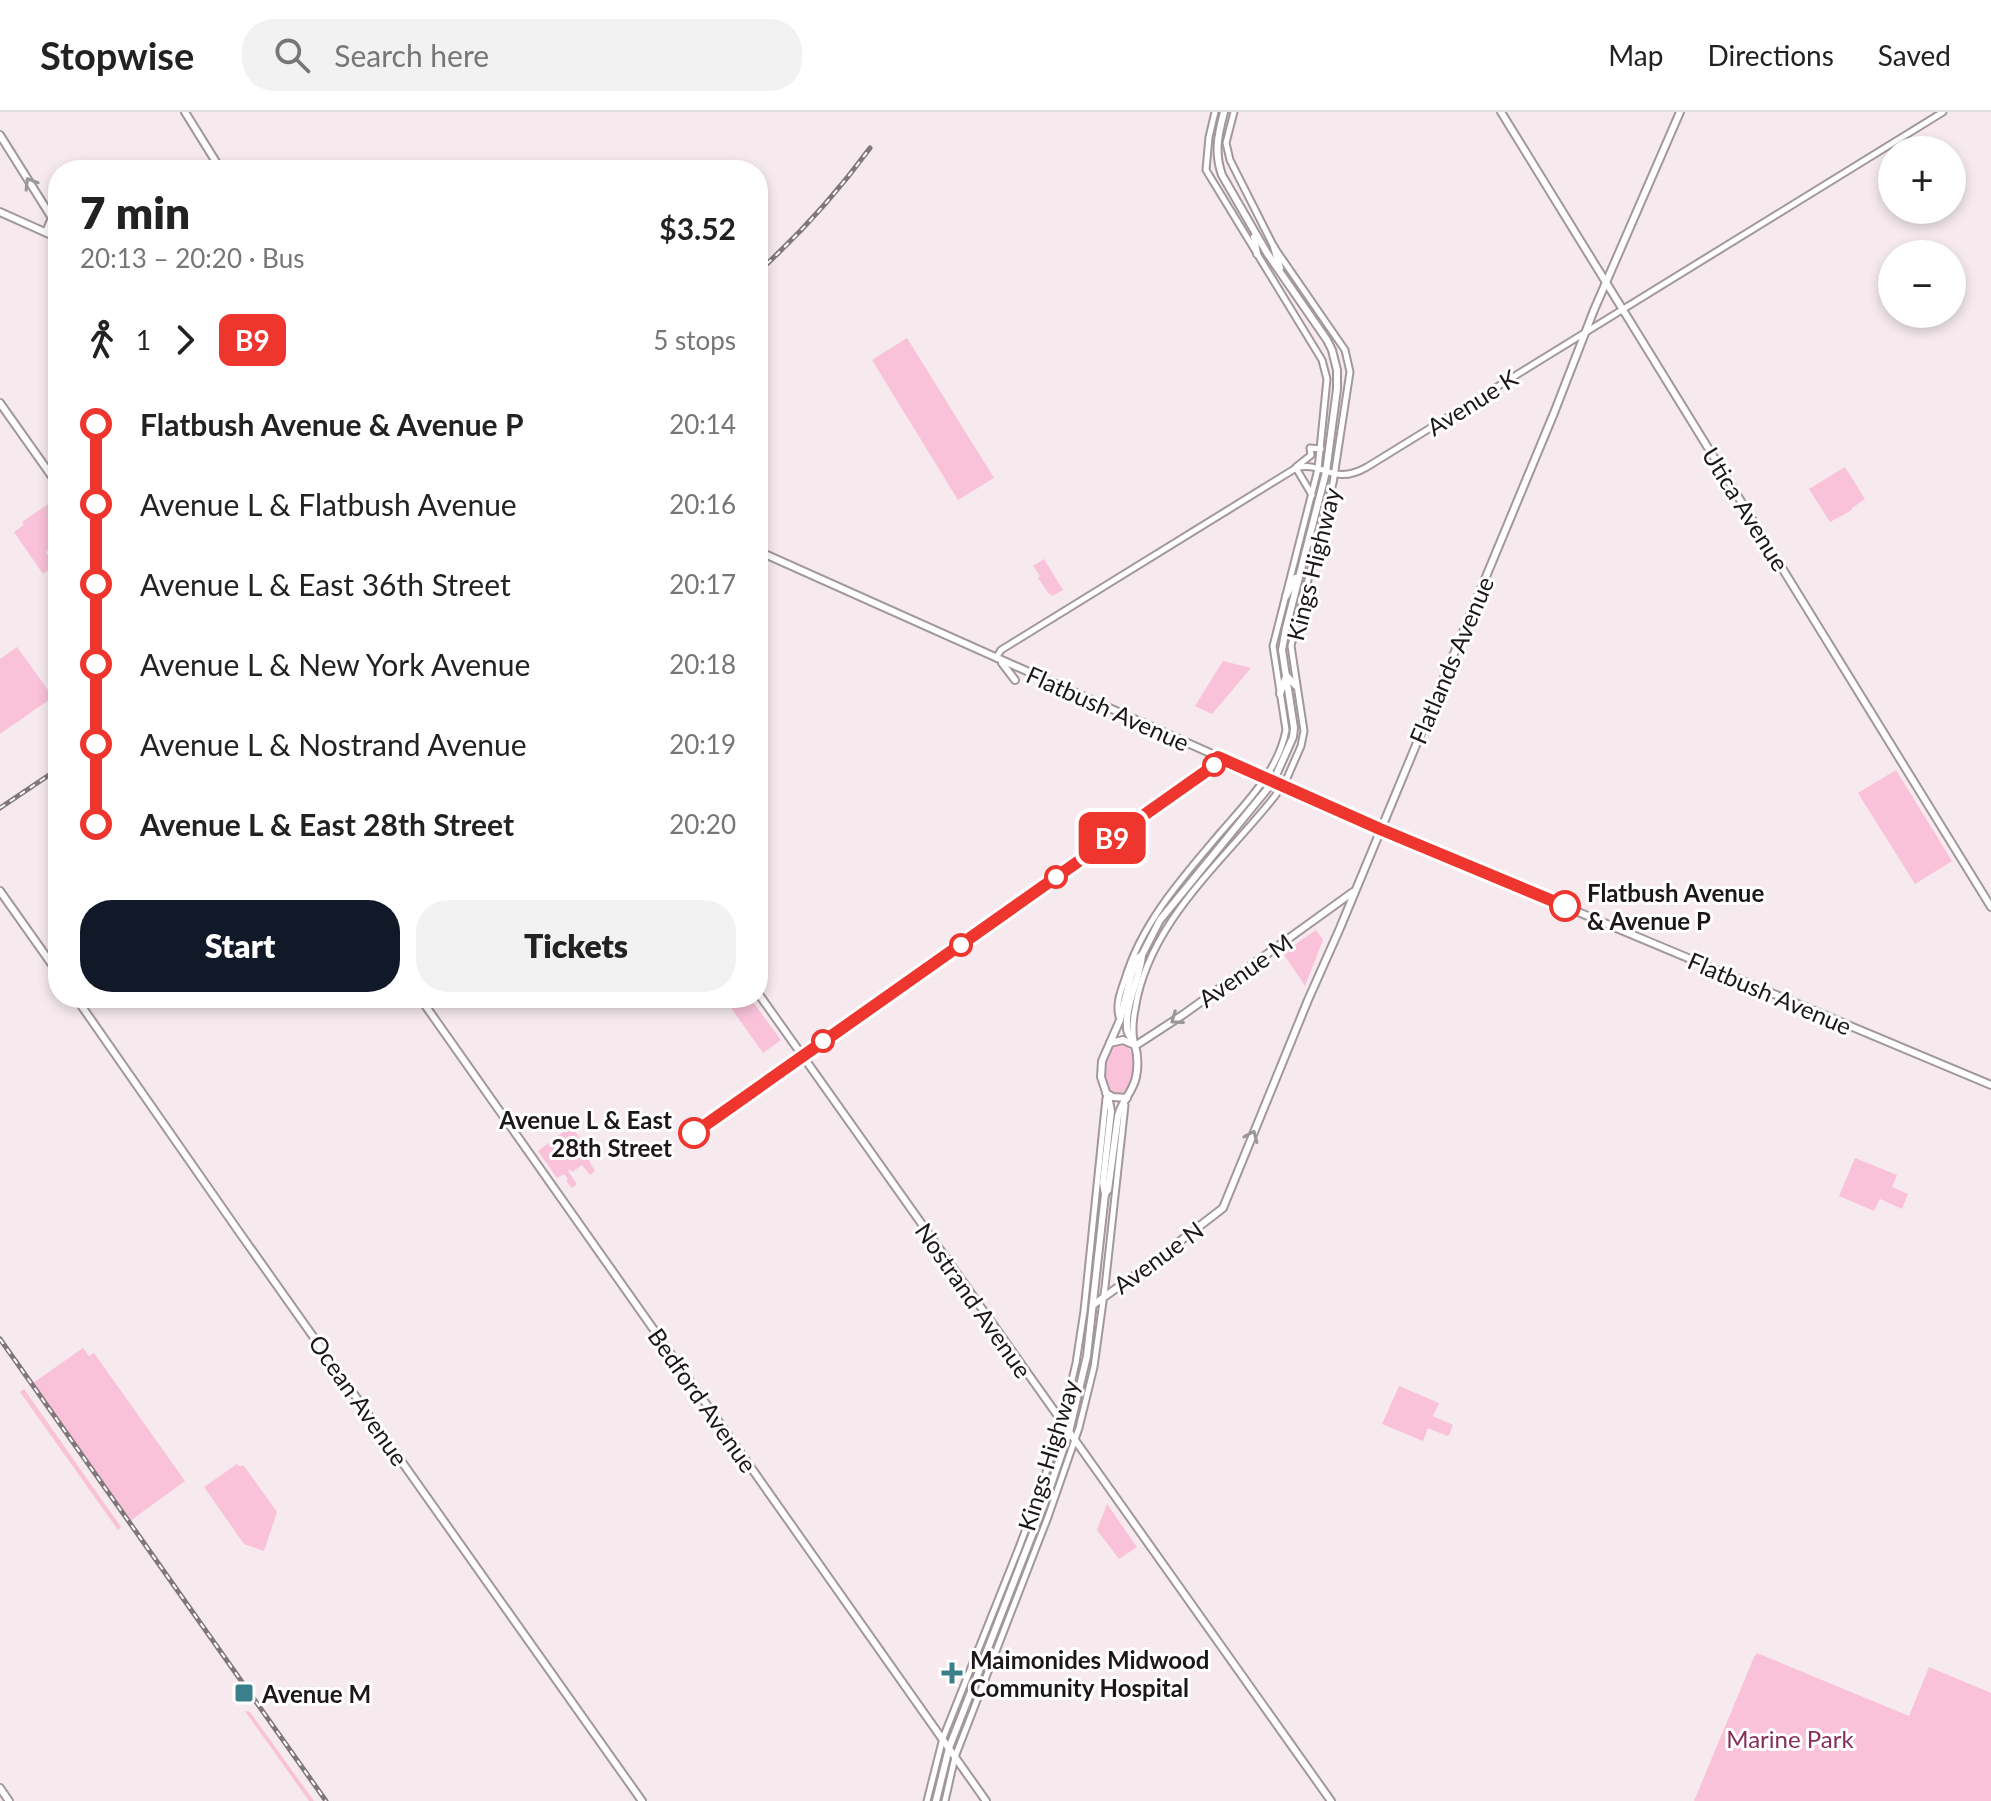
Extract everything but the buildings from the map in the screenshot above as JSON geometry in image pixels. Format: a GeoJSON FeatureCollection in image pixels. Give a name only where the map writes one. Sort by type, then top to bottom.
{"type":"FeatureCollection","features":[{"type":"Feature","properties":{"kind":"main road"},"geometry":{"type":"LineString","coordinates":[[185,112],[215,160]]}},
{"type":"Feature","properties":{"kind":"main road","name":"Kings Highway"},"geometry":{"type":"LineString","coordinates":[[1105,1194],[1120,1108],[1133,1087],[1137,1071],[1128,1019],[1142,955],[1160,920],[1270,780],[1293,737],[1282,650],[1326,472],[1338,380],[1336,361],[1321,330],[1253,230],[1222,175],[1217,145],[1224,112]]}},
{"type":"Feature","properties":{"kind":"main road","name":"Utica Avenue"},"geometry":{"type":"LineString","coordinates":[[1501,112],[1991,907]]}},
{"type":"Feature","properties":{"kind":"main road","name":"Flatlands Avenue"},"geometry":{"type":"LineString","coordinates":[[1223,1208],[1680,112]]}},
{"type":"Feature","properties":{"kind":"main road"},"geometry":{"type":"LineString","coordinates":[[0,135],[48,212]]}},
{"type":"Feature","properties":{"kind":"main road"},"geometry":{"type":"LineString","coordinates":[[0,212],[46,232],[48,227]]}},
{"type":"Feature","properties":{"kind":"main road"},"geometry":{"type":"LineString","coordinates":[[1253,230],[1257,254]]}},
{"type":"Feature","properties":{"kind":"main road"},"geometry":{"type":"LineString","coordinates":[[1274,247],[1282,275]]}},
{"type":"Feature","properties":{"kind":"main road"},"geometry":{"type":"LineString","coordinates":[[0,403],[48,471]]}},
{"type":"Feature","properties":{"kind":"main road"},"geometry":{"type":"LineString","coordinates":[[1307,546],[1321,529]]}},
{"type":"Feature","properties":{"kind":"main road","name":"Flatbush Avenue"},"geometry":{"type":"LineString","coordinates":[[768,556],[1380,829],[1991,1085]]}},
{"type":"Feature","properties":{"kind":"main road"},"geometry":{"type":"LineString","coordinates":[[1286,596],[1300,572]]}},
{"type":"Feature","properties":{"kind":"main road"},"geometry":{"type":"LineString","coordinates":[[998,659],[1015,680]]}},
{"type":"Feature","properties":{"kind":"main road"},"geometry":{"type":"LineString","coordinates":[[1286,675],[1296,686]]}},
{"type":"Feature","properties":{"kind":"main road"},"geometry":{"type":"LineString","coordinates":[[1280,694],[1286,675]]}},
{"type":"Feature","properties":{"kind":"main road"},"geometry":{"type":"LineString","coordinates":[[0,891],[48,959]]}},
{"type":"Feature","properties":{"kind":"main road","name":"Avenue M"},"geometry":{"type":"LineString","coordinates":[[1135,1046],[1353,892]]}},
{"type":"Feature","properties":{"kind":"main road","name":"Kings Highway"},"geometry":{"type":"LineString","coordinates":[[936,1801],[949,1748],[1069,1432],[1087,1356],[1105,1194],[1103,1182],[1111,1118],[1110,1104],[1102,1084],[1102,1061],[1120,1020],[1131,976],[1142,955]]}},
{"type":"Feature","properties":{"kind":"main road","name":"Nostrand Avenue"},"geometry":{"type":"LineString","coordinates":[[768,1007],[1331,1801]]}},
{"type":"Feature","properties":{"kind":"main road","name":"Ocean Avenue"},"geometry":{"type":"LineString","coordinates":[[83,1008],[642,1801]]}},
{"type":"Feature","properties":{"kind":"main road","name":"Bedford Avenue"},"geometry":{"type":"LineString","coordinates":[[427,1008],[986,1801]]}},
{"type":"Feature","properties":{"kind":"main road"},"geometry":{"type":"LineString","coordinates":[[1110,1043],[1123,1040],[1135,1046]]}},
{"type":"Feature","properties":{"kind":"main road"},"geometry":{"type":"LineString","coordinates":[[1106,1093],[1116,1098],[1127,1098]]}},
{"type":"Feature","properties":{"kind":"main road","name":"Avenue N"},"geometry":{"type":"LineString","coordinates":[[1093,1305],[1223,1208]]}},
{"type":"Feature","properties":{"kind":"main road"},"geometry":{"type":"LineString","coordinates":[[0,1788],[9,1801]]}},
{"type":"Feature","properties":{"kind":"street","name":"Kings Highway"},"geometry":{"type":"LineString","coordinates":[[1120,1020],[1117,1004],[1128,966],[1156,912],[1270,780],[1286,730],[1273,646],[1321,449],[1327,379],[1322,360],[1206,170],[1215,112]]}},
{"type":"Feature","properties":{"kind":"street","name":"Kings Highway"},"geometry":{"type":"LineString","coordinates":[[1135,1046],[1132,1032],[1138,992],[1161,936],[1178,911],[1282,786],[1301,746],[1304,731],[1291,646],[1335,475],[1350,372],[1349,361],[1339,339],[1274,247],[1230,160],[1226,143],[1234,112]]}},
{"type":"Feature","properties":{"kind":"street","name":"Avenue K"},"geometry":{"type":"LineString","coordinates":[[1335,475],[1354,474],[1943,112]]}},
{"type":"Feature","properties":{"kind":"street"},"geometry":{"type":"LineString","coordinates":[[998,659],[1001,650],[1010,644],[1296,468],[1310,457],[1310,448],[1321,449]]}},
{"type":"Feature","properties":{"kind":"street"},"geometry":{"type":"LineString","coordinates":[[1296,468],[1302,466],[1335,475]]}},
{"type":"Feature","properties":{"kind":"street"},"geometry":{"type":"LineString","coordinates":[[1296,468],[1312,495]]}},
{"type":"Feature","properties":{"kind":"street","name":"Kings Highway"},"geometry":{"type":"LineString","coordinates":[[927,1801],[943,1738],[1023,1538],[1062,1423],[1084,1311],[1106,1093]]}},
{"type":"Feature","properties":{"kind":"street","name":"Kings Highway"},"geometry":{"type":"LineString","coordinates":[[945,1801],[955,1757],[1075,1441],[1094,1367],[1127,1098]]}},
{"type":"Feature","properties":{"kind":"green space"},"geometry":{"type":"Polygon","coordinates":[[[907,338],[994,478],[958,500],[872,360],[907,338]]]}},
{"type":"Feature","properties":{"kind":"green space"},"geometry":{"type":"Polygon","coordinates":[[[1845,467],[1865,499],[1830,522],[1809,489],[1845,467]]]}},
{"type":"Feature","properties":{"kind":"green space"},"geometry":{"type":"Polygon","coordinates":[[[48,504],[48,570],[43,574],[14,532],[24,525],[22,522],[48,504]]]}},
{"type":"Feature","properties":{"kind":"green space"},"geometry":{"type":"Polygon","coordinates":[[[1044,559],[1063,590],[1052,596],[1033,566],[1044,559]]]}},
{"type":"Feature","properties":{"kind":"green space"},"geometry":{"type":"Polygon","coordinates":[[[17,647],[48,690],[48,700],[0,734],[0,659],[17,647]]]}},
{"type":"Feature","properties":{"kind":"green space"},"geometry":{"type":"Polygon","coordinates":[[[1223,661],[1251,668],[1212,714],[1195,706],[1223,661]]]}},
{"type":"Feature","properties":{"kind":"green space"},"geometry":{"type":"Polygon","coordinates":[[[1896,770],[1952,861],[1915,884],[1858,793],[1896,770]]]}},
{"type":"Feature","properties":{"kind":"green space"},"geometry":{"type":"Polygon","coordinates":[[[1316,930],[1323,940],[1305,986],[1283,953],[1316,930]]]}},
{"type":"Feature","properties":{"kind":"green space"},"geometry":{"type":"Polygon","coordinates":[[[731,1008],[757,1008],[781,1040],[763,1053],[731,1008]]]}},
{"type":"Feature","properties":{"kind":"green space"},"geometry":{"type":"Polygon","coordinates":[[[1121,1042],[1132,1054],[1134,1072],[1128,1088],[1113,1095],[1106,1082],[1105,1066],[1110,1052],[1121,1042]]]}},
{"type":"Feature","properties":{"kind":"green space"},"geometry":{"type":"Polygon","coordinates":[[[571,1126],[593,1157],[589,1161],[595,1171],[590,1175],[582,1165],[572,1172],[570,1169],[568,1171],[577,1184],[572,1188],[564,1174],[557,1178],[538,1151],[571,1126]]]}},
{"type":"Feature","properties":{"kind":"green space"},"geometry":{"type":"Polygon","coordinates":[[[1855,1158],[1897,1175],[1892,1187],[1908,1194],[1902,1209],[1880,1199],[1874,1211],[1839,1196],[1855,1158]]]}},
{"type":"Feature","properties":{"kind":"green space"},"geometry":{"type":"Polygon","coordinates":[[[83,1348],[89,1356],[94,1353],[185,1481],[130,1521],[33,1383],[83,1348]]]}},
{"type":"Feature","properties":{"kind":"green space"},"geometry":{"type":"Polygon","coordinates":[[[1399,1386],[1439,1403],[1433,1416],[1453,1425],[1449,1435],[1428,1428],[1423,1441],[1382,1424],[1399,1386]]]}},
{"type":"Feature","properties":{"kind":"green space"},"geometry":{"type":"Polygon","coordinates":[[[24,1389],[121,1527],[118,1530],[20,1392],[24,1389]]]}},
{"type":"Feature","properties":{"kind":"green space"},"geometry":{"type":"Polygon","coordinates":[[[237,1464],[244,1466],[277,1512],[264,1551],[244,1544],[204,1487],[237,1464]]]}},
{"type":"Feature","properties":{"kind":"green space"},"geometry":{"type":"Polygon","coordinates":[[[1107,1504],[1137,1547],[1119,1559],[1097,1530],[1107,1504]]]}},
{"type":"Feature","properties":{"kind":"green space","name":"Marine Park"},"geometry":{"type":"Polygon","coordinates":[[[1757,1653],[1909,1716],[1929,1667],[1991,1693],[1991,1801],[1694,1801],[1757,1653]]]}},
{"type":"Feature","properties":{"kind":"green space"},"geometry":{"type":"Polygon","coordinates":[[[245,1711],[250,1712],[314,1801],[309,1801],[245,1711]]]}},
{"type":"Feature","properties":{"kind":"railway"},"geometry":{"type":"LineString","coordinates":[[768,263],[817,213],[870,148]]}},
{"type":"Feature","properties":{"kind":"railway"},"geometry":{"type":"LineString","coordinates":[[0,808],[48,776]]}},
{"type":"Feature","properties":{"kind":"railway"},"geometry":{"type":"LineString","coordinates":[[0,1339],[326,1801]]}},
{"type":"Feature","properties":{"kind":"bus line","name":"B9"},"geometry":{"type":"LineString","coordinates":[[694,1133],[1215,765],[1218,757],[1565,906]]}},
{"type":"Feature","properties":{"kind":"place","name":"Flatbush Avenue & Avenue P"},"geometry":{"type":"Point","coordinates":[1565,906]}},
{"type":"Feature","properties":{"kind":"place","name":"Avenue L & East 28th Street"},"geometry":{"type":"Point","coordinates":[694,1133]}},
{"type":"Feature","properties":{"kind":"place","name":"Maimonides Midwood Community Hospital"},"geometry":{"type":"Point","coordinates":[952,1673]}},
{"type":"Feature","properties":{"kind":"place","name":"Avenue M"},"geometry":{"type":"Point","coordinates":[244,1693]}}]}
